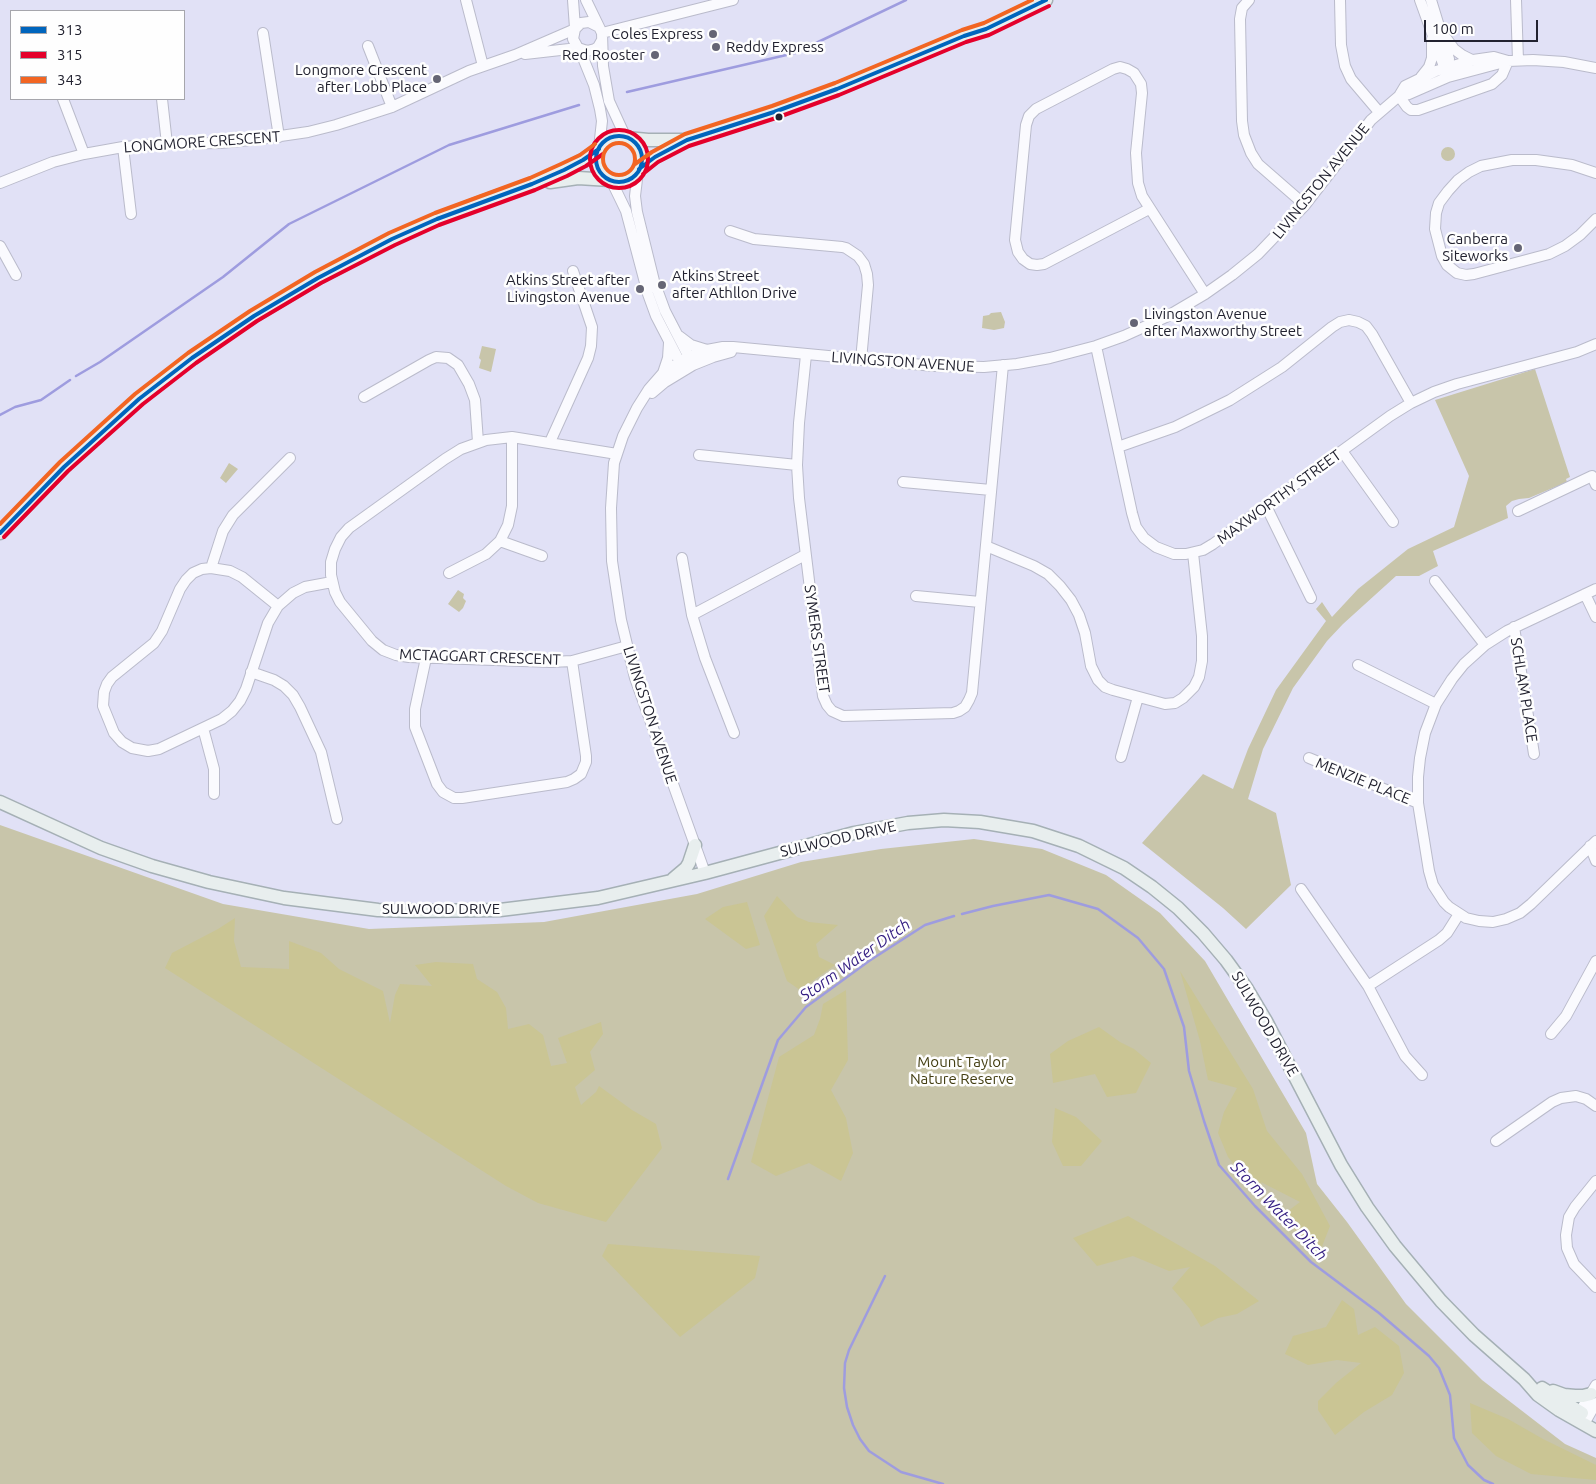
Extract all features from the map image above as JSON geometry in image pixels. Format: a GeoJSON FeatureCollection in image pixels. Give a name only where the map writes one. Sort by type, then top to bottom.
{"type":"FeatureCollection","features":[{"type":"Feature","properties":{"kind":"main road"},"geometry":{"type":"LineString","coordinates":[[964,36],[1030,0]]}},
{"type":"Feature","properties":{"kind":"main road"},"geometry":{"type":"LineString","coordinates":[[532,184],[578,178],[626,181],[655,157],[687,140],[837,89],[986,28],[1046,0]]}},
{"type":"Feature","properties":{"kind":"main road"},"geometry":{"type":"LineString","coordinates":[[0,533],[102,431],[165,378],[254,316],[318,278],[392,240],[437,220],[574,166],[611,138],[687,140]]}},
{"type":"Feature","properties":{"kind":"main road"},"geometry":{"type":"LineString","coordinates":[[627,138],[635,143],[640,151],[642,160],[639,170]]}},
{"type":"Feature","properties":{"kind":"main road"},"geometry":{"type":"LineString","coordinates":[[599,148],[596,158],[597,167],[602,175],[610,180]]}},
{"type":"Feature","properties":{"kind":"main road","name":"SULWOOD DRIVE"},"geometry":{"type":"LineString","coordinates":[[0,802],[101,848],[152,866],[238,889],[284,898],[378,910],[500,910],[598,898],[705,873],[854,832],[899,824],[944,820],[980,822],[1033,831],[1079,846],[1124,868],[1152,887],[1178,908],[1203,933],[1247,989],[1266,1021],[1342,1165],[1367,1207],[1395,1246],[1441,1301],[1524,1379],[1538,1395],[1559,1410],[1585,1419]]}},
{"type":"Feature","properties":{"kind":"main road"},"geometry":{"type":"LineString","coordinates":[[669,882],[686,868],[695,845]]}},
{"type":"Feature","properties":{"kind":"main road","name":"SULWOOD DRIVE"},"geometry":{"type":"LineString","coordinates":[[1524,1379],[1541,1387],[1585,1419],[1596,1431]]}},
{"type":"Feature","properties":{"kind":"main road"},"geometry":{"type":"LineString","coordinates":[[1541,1387],[1564,1394],[1583,1396],[1594,1394]]}},
{"type":"Feature","properties":{"kind":"street"},"geometry":{"type":"LineString","coordinates":[[466,0],[483,66]]}},
{"type":"Feature","properties":{"kind":"street"},"geometry":{"type":"LineString","coordinates":[[573,0],[575,28],[573,39],[579,48],[594,85],[600,109],[602,122],[599,148]]}},
{"type":"Feature","properties":{"kind":"street"},"geometry":{"type":"LineString","coordinates":[[586,0],[601,33],[604,78],[609,101],[627,138]]}},
{"type":"Feature","properties":{"kind":"street"},"geometry":{"type":"LineString","coordinates":[[601,33],[733,0]]}},
{"type":"Feature","properties":{"kind":"street"},"geometry":{"type":"LineString","coordinates":[[1249,0],[1242,8],[1240,19],[1242,121],[1246,141],[1251,154],[1262,169],[1305,205]]}},
{"type":"Feature","properties":{"kind":"street"},"geometry":{"type":"LineString","coordinates":[[1340,0],[1341,45],[1345,66],[1355,85],[1379,112]]}},
{"type":"Feature","properties":{"kind":"street"},"geometry":{"type":"LineString","coordinates":[[1420,0],[1431,32],[1450,71]]}},
{"type":"Feature","properties":{"kind":"street"},"geometry":{"type":"LineString","coordinates":[[1431,0],[1448,42],[1462,56],[1472,60]]}},
{"type":"Feature","properties":{"kind":"street"},"geometry":{"type":"LineString","coordinates":[[1399,96],[1411,110],[1418,110],[1492,84],[1502,75],[1513,60],[1516,0]]}},
{"type":"Feature","properties":{"kind":"street"},"geometry":{"type":"LineString","coordinates":[[575,28],[581,23],[589,22],[601,33]]}},
{"type":"Feature","properties":{"kind":"street"},"geometry":{"type":"LineString","coordinates":[[1439,23],[1450,71]]}},
{"type":"Feature","properties":{"kind":"street","name":"LONGMORE CRESCENT"},"geometry":{"type":"LineString","coordinates":[[1,179],[84,154],[123,147],[221,143],[279,137],[336,125],[392,106],[575,28]]}},
{"type":"Feature","properties":{"kind":"street"},"geometry":{"type":"LineString","coordinates":[[1421,77],[1432,58],[1431,32]]}},
{"type":"Feature","properties":{"kind":"street"},"geometry":{"type":"LineString","coordinates":[[263,33],[279,137]]}},
{"type":"Feature","properties":{"kind":"street"},"geometry":{"type":"LineString","coordinates":[[579,48],[591,51],[598,47],[601,33]]}},
{"type":"Feature","properties":{"kind":"street"},"geometry":{"type":"LineString","coordinates":[[368,46],[392,106]]}},
{"type":"Feature","properties":{"kind":"street","name":"LONGMORE CRESCENT"},"geometry":{"type":"LineString","coordinates":[[515,55],[579,48]]}},
{"type":"Feature","properties":{"kind":"street","name":"LIVINGSTON AVENUE"},"geometry":{"type":"LineString","coordinates":[[1399,96],[1409,94],[1472,60],[1494,57],[1513,60],[1564,62],[1596,68]]}},
{"type":"Feature","properties":{"kind":"street","name":"LIVINGSTON AVENUE"},"geometry":{"type":"LineString","coordinates":[[637,408],[686,364],[707,350],[733,347],[941,367],[1003,365],[1050,358],[1096,346],[1145,327],[1166,317],[1204,294],[1258,254],[1305,205],[1356,138],[1379,112],[1399,96],[1405,86],[1421,77],[1513,60]]}},
{"type":"Feature","properties":{"kind":"street"},"geometry":{"type":"LineString","coordinates":[[1148,209],[1044,264],[1030,264],[1023,259],[1018,252],[1015,240],[1026,125],[1029,116],[1036,109],[1113,69],[1120,67],[1134,73],[1141,84],[1142,93],[1136,153],[1138,183],[1142,196],[1148,209],[1204,294]]}},
{"type":"Feature","properties":{"kind":"street"},"geometry":{"type":"LineString","coordinates":[[63,100],[84,154]]}},
{"type":"Feature","properties":{"kind":"street"},"geometry":{"type":"LineString","coordinates":[[162,100],[166,144]]}},
{"type":"Feature","properties":{"kind":"street"},"geometry":{"type":"LineString","coordinates":[[123,147],[131,214]]}},
{"type":"Feature","properties":{"kind":"street"},"geometry":{"type":"LineString","coordinates":[[1596,173],[1572,165],[1536,160],[1512,160],[1481,166],[1463,176],[1439,203],[1435,229],[1442,256],[1447,264],[1457,273],[1466,275],[1549,254],[1565,246],[1580,235],[1596,219]]}},
{"type":"Feature","properties":{"kind":"street"},"geometry":{"type":"LineString","coordinates":[[639,170],[635,196],[638,217],[654,281],[673,338],[686,364]]}},
{"type":"Feature","properties":{"kind":"street"},"geometry":{"type":"LineString","coordinates":[[610,180],[626,211],[648,294],[656,316],[673,338],[707,350]]}},
{"type":"Feature","properties":{"kind":"street"},"geometry":{"type":"LineString","coordinates":[[730,231],[754,239],[842,247],[858,256],[864,264],[868,285],[861,360]]}},
{"type":"Feature","properties":{"kind":"street"},"geometry":{"type":"LineString","coordinates":[[0,246],[16,274]]}},
{"type":"Feature","properties":{"kind":"street"},"geometry":{"type":"LineString","coordinates":[[550,442],[592,346],[593,334],[589,315],[573,271]]}},
{"type":"Feature","properties":{"kind":"street"},"geometry":{"type":"LineString","coordinates":[[1118,448],[1175,427],[1230,400],[1282,367],[1332,327],[1340,322],[1349,320],[1366,326],[1372,334],[1411,403]]}},
{"type":"Feature","properties":{"kind":"street"},"geometry":{"type":"LineString","coordinates":[[663,373],[673,338]]}},
{"type":"Feature","properties":{"kind":"street","name":"MAXWORTHY STREET"},"geometry":{"type":"LineString","coordinates":[[1096,346],[1132,513],[1140,533],[1151,543],[1174,554],[1193,553],[1213,544],[1411,403],[1457,384],[1577,352],[1596,344]]}},
{"type":"Feature","properties":{"kind":"street","name":"LIVINGSTON AVENUE"},"geometry":{"type":"LineString","coordinates":[[705,873],[635,678],[627,646],[616,595],[611,543],[612,490],[616,454],[623,436],[649,389],[663,373],[728,352],[758,350]]}},
{"type":"Feature","properties":{"kind":"street","name":"SYMERS STREET"},"geometry":{"type":"LineString","coordinates":[[806,355],[799,423],[797,464],[799,498],[824,696],[826,705],[832,712],[842,716],[953,713],[965,707],[969,700],[972,693],[1003,365]]}},
{"type":"Feature","properties":{"kind":"street"},"geometry":{"type":"LineString","coordinates":[[364,398],[429,360],[436,357],[448,358],[458,365],[469,384],[475,400],[478,442]]}},
{"type":"Feature","properties":{"kind":"street"},"geometry":{"type":"LineString","coordinates":[[449,573],[486,554],[500,541],[508,525],[512,506],[512,437]]}},
{"type":"Feature","properties":{"kind":"street","name":"MCTAGGART CRESCENT"},"geometry":{"type":"LineString","coordinates":[[616,454],[512,437],[486,440],[461,449],[349,528],[341,537],[335,549],[331,562],[332,582],[340,602],[372,641],[383,650],[396,655],[426,658],[551,662],[572,661],[627,646]]}},
{"type":"Feature","properties":{"kind":"street"},"geometry":{"type":"LineString","coordinates":[[1342,452],[1393,522]]}},
{"type":"Feature","properties":{"kind":"street"},"geometry":{"type":"LineString","coordinates":[[699,455],[797,464]]}},
{"type":"Feature","properties":{"kind":"street"},"geometry":{"type":"LineString","coordinates":[[211,568],[224,531],[233,515],[290,458]]}},
{"type":"Feature","properties":{"kind":"street"},"geometry":{"type":"LineString","coordinates":[[1518,510],[1595,479]]}},
{"type":"Feature","properties":{"kind":"street"},"geometry":{"type":"LineString","coordinates":[[903,482],[991,490]]}},
{"type":"Feature","properties":{"kind":"street"},"geometry":{"type":"LineString","coordinates":[[1266,506],[1311,598]]}},
{"type":"Feature","properties":{"kind":"street"},"geometry":{"type":"LineString","coordinates":[[500,541],[542,556]]}},
{"type":"Feature","properties":{"kind":"street"},"geometry":{"type":"LineString","coordinates":[[986,546],[1034,566],[1048,574],[1060,586],[1071,600],[1079,615],[1091,666],[1098,680],[1105,687],[1160,704],[1175,703],[1187,695],[1199,677],[1202,661],[1202,636],[1193,553]]}},
{"type":"Feature","properties":{"kind":"street"},"geometry":{"type":"LineString","coordinates":[[692,615],[805,554]]}},
{"type":"Feature","properties":{"kind":"street"},"geometry":{"type":"LineString","coordinates":[[682,558],[692,615],[705,658],[734,733]]}},
{"type":"Feature","properties":{"kind":"street"},"geometry":{"type":"LineString","coordinates":[[278,606],[242,577],[230,571],[211,568],[193,573],[180,589],[162,631],[154,643],[112,677],[107,684],[102,702],[114,733],[122,742],[132,748],[143,751],[159,749],[222,719],[240,701],[268,623],[278,606],[293,593],[305,588],[332,582]]}},
{"type":"Feature","properties":{"kind":"street"},"geometry":{"type":"LineString","coordinates":[[1435,581],[1485,645]]}},
{"type":"Feature","properties":{"kind":"street"},"geometry":{"type":"LineString","coordinates":[[1593,843],[1520,913],[1493,922],[1479,921],[1459,914],[1444,902],[1433,885],[1418,803],[1418,777],[1425,734],[1436,704],[1464,664],[1485,645],[1514,627],[1596,589]]}},
{"type":"Feature","properties":{"kind":"street"},"geometry":{"type":"LineString","coordinates":[[1585,594],[1596,617]]}},
{"type":"Feature","properties":{"kind":"street"},"geometry":{"type":"LineString","coordinates":[[916,596],[980,602]]}},
{"type":"Feature","properties":{"kind":"street","name":"SCHLAM PLACE"},"geometry":{"type":"LineString","coordinates":[[1514,627],[1534,754]]}},
{"type":"Feature","properties":{"kind":"street"},"geometry":{"type":"LineString","coordinates":[[426,658],[415,710],[415,727],[437,784],[442,792],[454,798],[567,782],[581,774],[586,762],[586,756],[572,661]]}},
{"type":"Feature","properties":{"kind":"street"},"geometry":{"type":"LineString","coordinates":[[1358,665],[1436,704]]}},
{"type":"Feature","properties":{"kind":"street"},"geometry":{"type":"LineString","coordinates":[[252,672],[284,686],[293,695],[300,707],[321,752],[337,819]]}},
{"type":"Feature","properties":{"kind":"street"},"geometry":{"type":"LineString","coordinates":[[1121,757],[1138,697]]}},
{"type":"Feature","properties":{"kind":"street"},"geometry":{"type":"LineString","coordinates":[[203,728],[214,769],[214,794]]}},
{"type":"Feature","properties":{"kind":"street","name":"MENZIE PLACE"},"geometry":{"type":"LineString","coordinates":[[1309,758],[1418,803]]}},
{"type":"Feature","properties":{"kind":"street"},"geometry":{"type":"LineString","coordinates":[[1593,843],[1596,861]]}},
{"type":"Feature","properties":{"kind":"street"},"geometry":{"type":"LineString","coordinates":[[1300,889],[1368,986],[1405,1056],[1422,1075]]}},
{"type":"Feature","properties":{"kind":"street"},"geometry":{"type":"LineString","coordinates":[[1368,986],[1448,933],[1459,914]]}},
{"type":"Feature","properties":{"kind":"street"},"geometry":{"type":"LineString","coordinates":[[1551,1034],[1566,1016],[1596,961]]}},
{"type":"Feature","properties":{"kind":"street"},"geometry":{"type":"LineString","coordinates":[[1496,1141],[1552,1102],[1561,1098],[1576,1096],[1586,1099],[1596,1106]]}},
{"type":"Feature","properties":{"kind":"street"},"geometry":{"type":"LineString","coordinates":[[1596,1181],[1575,1206],[1569,1217],[1566,1235],[1567,1248],[1574,1264],[1596,1287]]}},
{"type":"Feature","properties":{"kind":"street"},"geometry":{"type":"LineString","coordinates":[[1585,1419],[1594,1394]]}},
{"type":"Feature","properties":{"kind":"green space"},"geometry":{"type":"Polygon","coordinates":[[[1445,147],[1451,147],[1455,154],[1451,161],[1445,161],[1441,157],[1441,151],[1445,147]]]}},
{"type":"Feature","properties":{"kind":"green space"},"geometry":{"type":"Polygon","coordinates":[[[1001,312],[1005,322],[1004,328],[994,330],[982,328],[983,316],[1001,312]]]}},
{"type":"Feature","properties":{"kind":"green space"},"geometry":{"type":"Polygon","coordinates":[[[482,346],[496,349],[491,372],[479,368],[482,346]]]}},
{"type":"Feature","properties":{"kind":"green space"},"geometry":{"type":"Polygon","coordinates":[[[1535,369],[1570,477],[1566,479],[1567,482],[1529,498],[1512,501],[1506,506],[1508,518],[1433,551],[1438,566],[1419,576],[1396,576],[1327,641],[1293,688],[1263,749],[1248,799],[1276,813],[1291,885],[1246,929],[1223,908],[1142,843],[1203,774],[1233,789],[1248,749],[1276,690],[1326,621],[1316,609],[1322,602],[1332,617],[1358,589],[1408,549],[1454,527],[1469,476],[1435,400],[1535,369]]]}},
{"type":"Feature","properties":{"kind":"green space"},"geometry":{"type":"Polygon","coordinates":[[[229,463],[238,469],[226,483],[220,478],[229,463]]]}},
{"type":"Feature","properties":{"kind":"green space"},"geometry":{"type":"Polygon","coordinates":[[[458,590],[464,594],[463,598],[466,601],[459,612],[448,604],[458,590]]]}},
{"type":"Feature","properties":{"kind":"green space","name":"Mount Taylor Nature Reserve"},"geometry":{"type":"Polygon","coordinates":[[[0,825],[223,904],[369,929],[544,922],[697,894],[801,862],[881,849],[974,839],[1042,849],[1106,875],[1160,913],[1205,961],[1306,1133],[1317,1184],[1406,1304],[1482,1380],[1565,1444],[1596,1458],[1596,1484],[0,1484],[0,825]]]}},
{"type":"Feature","properties":{"kind":"shaded area"},"geometry":{"type":"Polygon","coordinates":[[[777,896],[797,917],[809,922],[838,925],[816,944],[819,957],[835,965],[800,990],[787,981],[764,916],[777,896]]]}},
{"type":"Feature","properties":{"kind":"shaded area"},"geometry":{"type":"Polygon","coordinates":[[[747,902],[760,945],[746,949],[705,919],[723,907],[747,902]]]}},
{"type":"Feature","properties":{"kind":"shaded area"},"geometry":{"type":"Polygon","coordinates":[[[235,918],[234,941],[241,967],[289,969],[289,941],[321,953],[339,969],[383,991],[390,1023],[395,995],[400,984],[432,986],[415,965],[436,962],[473,964],[477,979],[497,992],[506,1008],[508,1029],[529,1024],[543,1035],[551,1066],[567,1063],[558,1038],[601,1022],[603,1034],[590,1052],[595,1070],[575,1087],[581,1105],[596,1092],[599,1086],[632,1110],[656,1124],[662,1148],[606,1222],[538,1203],[506,1186],[165,968],[172,953],[235,918]]]}},
{"type":"Feature","properties":{"kind":"shaded area"},"geometry":{"type":"Polygon","coordinates":[[[1180,971],[1253,1089],[1267,1131],[1302,1174],[1330,1226],[1321,1249],[1297,1233],[1284,1214],[1300,1202],[1261,1182],[1265,1194],[1248,1181],[1228,1157],[1218,1133],[1224,1112],[1237,1088],[1208,1080],[1200,1041],[1180,971]]]}},
{"type":"Feature","properties":{"kind":"shaded area"},"geometry":{"type":"Polygon","coordinates":[[[846,990],[848,1060],[831,1090],[846,1118],[853,1153],[841,1181],[809,1163],[776,1176],[751,1162],[779,1057],[814,1035],[823,1004],[846,990]]]}},
{"type":"Feature","properties":{"kind":"shaded area"},"geometry":{"type":"Polygon","coordinates":[[[1099,1027],[1120,1042],[1134,1049],[1151,1063],[1136,1093],[1107,1097],[1095,1074],[1053,1083],[1050,1054],[1068,1041],[1099,1027]]]}},
{"type":"Feature","properties":{"kind":"shaded area"},"geometry":{"type":"Polygon","coordinates":[[[1055,1108],[1076,1117],[1102,1141],[1081,1166],[1063,1166],[1052,1142],[1055,1108]]]}},
{"type":"Feature","properties":{"kind":"shaded area"},"geometry":{"type":"Polygon","coordinates":[[[1128,1216],[1215,1266],[1259,1301],[1237,1314],[1218,1318],[1201,1327],[1190,1309],[1172,1288],[1190,1267],[1169,1271],[1133,1256],[1097,1266],[1073,1238],[1128,1216]]]}},
{"type":"Feature","properties":{"kind":"shaded area"},"geometry":{"type":"Polygon","coordinates":[[[608,1244],[760,1256],[755,1278],[680,1337],[602,1256],[608,1244]]]}},
{"type":"Feature","properties":{"kind":"shaded area"},"geometry":{"type":"Polygon","coordinates":[[[1342,1300],[1354,1309],[1358,1335],[1375,1327],[1399,1346],[1404,1373],[1392,1395],[1364,1412],[1335,1435],[1318,1410],[1318,1401],[1336,1383],[1361,1363],[1337,1360],[1308,1365],[1285,1354],[1293,1336],[1326,1327],[1342,1300]]]}},
{"type":"Feature","properties":{"kind":"shaded area"},"geometry":{"type":"Polygon","coordinates":[[[1470,1403],[1508,1419],[1543,1439],[1596,1465],[1596,1480],[1531,1474],[1496,1456],[1472,1433],[1470,1403]]]}},
{"type":"Feature","properties":{"kind":"waterway"},"geometry":{"type":"LineString","coordinates":[[627,92],[795,53],[906,0]]}},
{"type":"Feature","properties":{"kind":"waterway"},"geometry":{"type":"LineString","coordinates":[[76,376],[100,362],[223,277],[289,224],[449,145],[579,105]]}},
{"type":"Feature","properties":{"kind":"waterway"},"geometry":{"type":"LineString","coordinates":[[0,415],[15,407],[41,400],[70,380]]}},
{"type":"Feature","properties":{"kind":"waterway","name":"Storm Water Ditch"},"geometry":{"type":"LineString","coordinates":[[962,914],[1049,895],[1098,909],[1138,938],[1164,969],[1184,1027],[1189,1071],[1219,1165],[1255,1206],[1311,1262],[1379,1313],[1429,1356],[1439,1368],[1450,1395],[1454,1438],[1468,1465],[1484,1480],[1493,1484]]}},
{"type":"Feature","properties":{"kind":"waterway","name":"Storm Water Ditch"},"geometry":{"type":"LineString","coordinates":[[728,1179],[778,1040],[806,1007],[869,961],[925,925],[954,916]]}},
{"type":"Feature","properties":{"kind":"waterway"},"geometry":{"type":"LineString","coordinates":[[885,1276],[849,1350],[845,1363],[844,1388],[847,1407],[853,1425],[869,1451],[901,1472],[943,1484]]}},
{"type":"Feature","properties":{"kind":"transit line","name":"343"},"geometry":{"type":"LineString","coordinates":[[635,164],[652,152],[685,134],[835,83],[962,30],[984,23],[1032,0]]}},
{"type":"Feature","properties":{"kind":"transit line","name":"313"},"geometry":{"type":"LineString","coordinates":[[639,169],[655,157],[687,140],[837,89],[964,36],[986,29],[1046,0]]}},
{"type":"Feature","properties":{"kind":"transit line","name":"315"},"geometry":{"type":"LineString","coordinates":[[643,174],[658,162],[689,146],[839,95],[966,42],[989,35],[1049,6]]}},
{"type":"Feature","properties":{"kind":"transit line","name":"315"},"geometry":{"type":"LineString","coordinates":[[619,130],[630,132],[643,143],[648,159],[646,170],[635,183],[619,188],[608,186],[595,175],[590,159],[592,148],[603,135],[619,130]]}},
{"type":"Feature","properties":{"kind":"transit line","name":"313"},"geometry":{"type":"LineString","coordinates":[[619,136],[632,140],[638,146],[642,159],[638,172],[632,178],[619,182],[606,178],[600,172],[596,159],[600,146],[606,140],[619,136]]}},
{"type":"Feature","properties":{"kind":"transit line","name":"343"},"geometry":{"type":"LineString","coordinates":[[619,143],[631,147],[635,159],[631,171],[619,175],[607,171],[603,159],[607,147],[619,143]]}},
{"type":"Feature","properties":{"kind":"transit line","name":"343"},"geometry":{"type":"LineString","coordinates":[[0,524],[60,462],[135,394],[188,353],[250,311],[315,272],[389,233],[435,213],[530,178],[580,155],[595,144]]}},
{"type":"Feature","properties":{"kind":"transit line","name":"313"},"geometry":{"type":"LineString","coordinates":[[0,533],[64,467],[139,399],[192,358],[254,316],[318,278],[392,239],[437,219],[532,184],[564,170],[599,149]]}},
{"type":"Feature","properties":{"kind":"transit line","name":"315"},"geometry":{"type":"LineString","coordinates":[[4,537],[68,471],[143,404],[196,363],[257,321],[321,283],[395,245],[439,225],[535,190],[586,166],[603,154]]}},
{"type":"Feature","properties":{"kind":"place","name":"Coles Express"},"geometry":{"type":"Point","coordinates":[713,34]}},
{"type":"Feature","properties":{"kind":"place","name":"Reddy Express"},"geometry":{"type":"Point","coordinates":[716,47]}},
{"type":"Feature","properties":{"kind":"place","name":"Red Rooster"},"geometry":{"type":"Point","coordinates":[655,55]}},
{"type":"Feature","properties":{"kind":"place","name":"Longmore Crescent after Lobb Place"},"geometry":{"type":"Point","coordinates":[437,79]}},
{"type":"Feature","properties":{"kind":"place","name":"Canberra Siteworks"},"geometry":{"type":"Point","coordinates":[1518,248]}},
{"type":"Feature","properties":{"kind":"place","name":"Atkins Street after Athllon Drive"},"geometry":{"type":"Point","coordinates":[662,285]}},
{"type":"Feature","properties":{"kind":"place","name":"Atkins Street after Livingston Avenue"},"geometry":{"type":"Point","coordinates":[640,289]}},
{"type":"Feature","properties":{"kind":"place","name":"Livingston Avenue after Maxworthy Street"},"geometry":{"type":"Point","coordinates":[1134,323]}}]}
